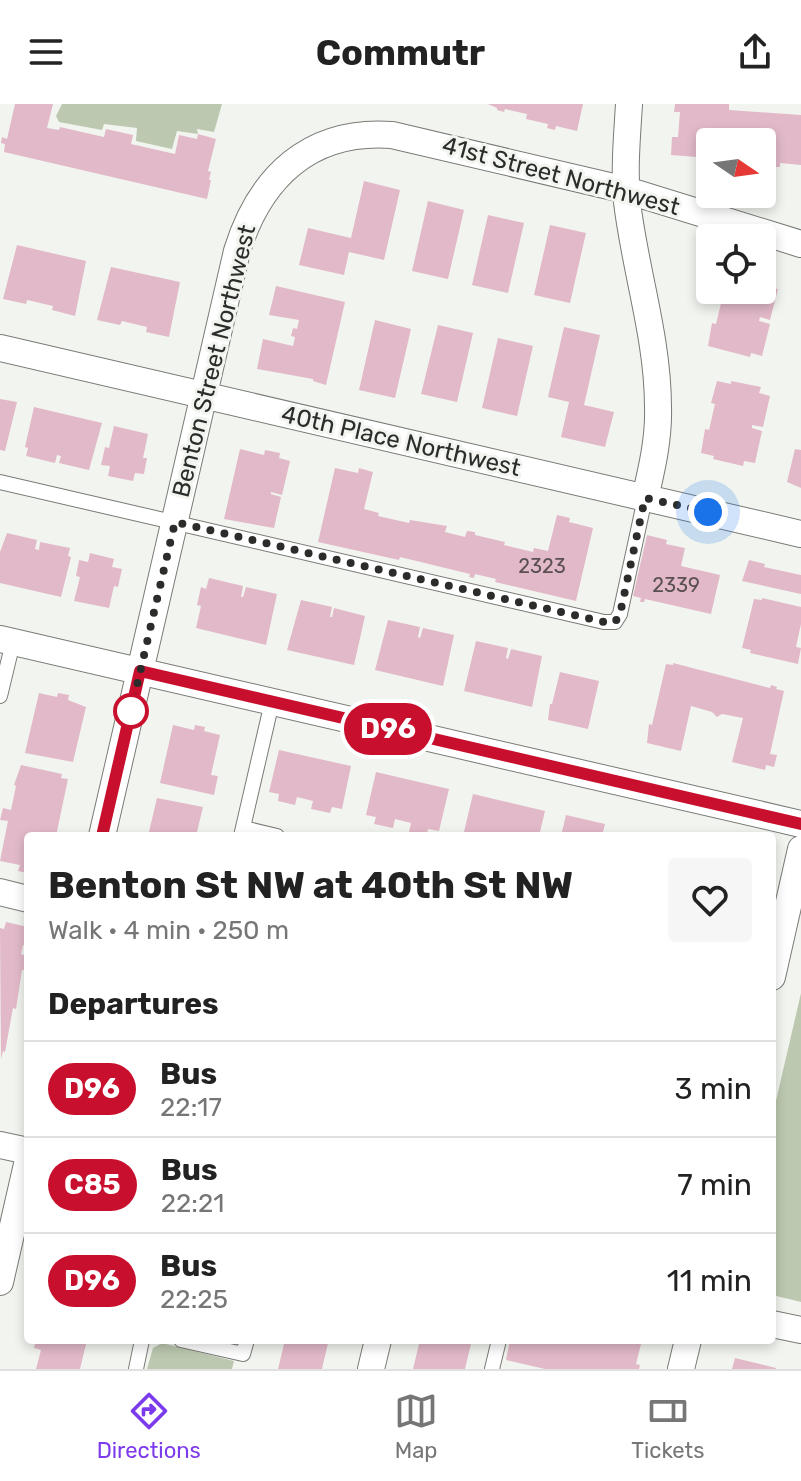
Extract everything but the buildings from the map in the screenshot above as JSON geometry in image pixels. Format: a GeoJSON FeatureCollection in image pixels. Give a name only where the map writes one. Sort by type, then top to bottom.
{"type":"FeatureCollection","features":[{"type":"Feature","properties":{"kind":"street"},"geometry":{"type":"LineString","coordinates":[[629,104],[626,190],[650,327],[658,407],[655,450],[645,498]]}},
{"type":"Feature","properties":{"kind":"street","name":"Benton Street Northwest"},"geometry":{"type":"LineString","coordinates":[[103,832],[237,251],[249,216],[263,192],[285,169],[326,144],[367,135],[412,138]]}},
{"type":"Feature","properties":{"kind":"street","name":"41st Street Northwest"},"geometry":{"type":"LineString","coordinates":[[412,138],[626,190],[801,244]]}},
{"type":"Feature","properties":{"kind":"street","name":"40th Place Northwest"},"geometry":{"type":"LineString","coordinates":[[0,348],[801,534]]}},
{"type":"Feature","properties":{"kind":"street"},"geometry":{"type":"LineString","coordinates":[[6,640],[801,824]]}},
{"type":"Feature","properties":{"kind":"street"},"geometry":{"type":"LineString","coordinates":[[776,946],[801,849]]}},
{"type":"Feature","properties":{"kind":"street"},"geometry":{"type":"LineString","coordinates":[[0,892],[24,898]]}},
{"type":"Feature","properties":{"kind":"street"},"geometry":{"type":"LineString","coordinates":[[0,1145],[24,1150]]}},
{"type":"Feature","properties":{"kind":"street"},"geometry":{"type":"LineString","coordinates":[[0,1282],[24,1177]]}},
{"type":"Feature","properties":{"kind":"street"},"geometry":{"type":"LineString","coordinates":[[776,1325],[801,1330]]}},
{"type":"Feature","properties":{"kind":"street"},"geometry":{"type":"LineString","coordinates":[[371,1369],[377,1344]]}},
{"type":"Feature","properties":{"kind":"street"},"geometry":{"type":"LineString","coordinates":[[681,1369],[687,1344]]}},
{"type":"Feature","properties":{"kind":"lane"},"geometry":{"type":"LineString","coordinates":[[0,482],[589,619],[615,622],[620,614],[645,498]]}},
{"type":"Feature","properties":{"kind":"lane"},"geometry":{"type":"LineString","coordinates":[[0,696],[6,640]]}},
{"type":"Feature","properties":{"kind":"lane"},"geometry":{"type":"LineString","coordinates":[[242,832],[272,702]]}},
{"type":"Feature","properties":{"kind":"lane"},"geometry":{"type":"LineString","coordinates":[[136,1369],[141,1344]]}},
{"type":"Feature","properties":{"kind":"lane"},"geometry":{"type":"LineString","coordinates":[[199,1344],[243,1354]]}},
{"type":"Feature","properties":{"kind":"lane"},"geometry":{"type":"LineString","coordinates":[[492,1369],[498,1344]]}},
{"type":"Feature","properties":{"kind":"green space"},"geometry":{"type":"Polygon","coordinates":[[[62,104],[222,104],[214,132],[197,129],[198,134],[177,131],[172,149],[136,141],[137,128],[104,124],[102,130],[59,122],[56,116],[62,104]]]}},
{"type":"Feature","properties":{"kind":"green space"},"geometry":{"type":"Polygon","coordinates":[[[801,993],[801,1302],[776,1296],[776,1101],[801,993]]]}},
{"type":"Feature","properties":{"kind":"green space"},"geometry":{"type":"Polygon","coordinates":[[[166,1344],[234,1361],[232,1369],[147,1369],[153,1348],[166,1344]]]}},
{"type":"Feature","properties":{"kind":"bus line","name":"D96"},"geometry":{"type":"LineString","coordinates":[[103,832],[140,671],[801,824]]}},
{"type":"Feature","properties":{"kind":"route"},"geometry":{"type":"LineString","coordinates":[[131,711],[175,522],[604,622],[615,622],[620,614],[645,498],[708,512]]}}]}
